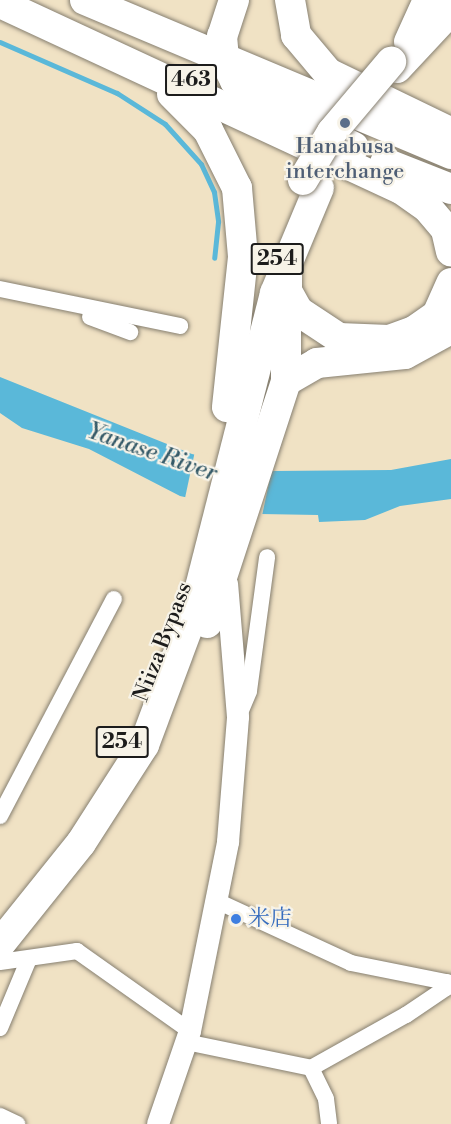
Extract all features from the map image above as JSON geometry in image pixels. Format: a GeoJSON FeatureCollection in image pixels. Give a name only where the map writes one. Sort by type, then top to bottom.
{"type":"FeatureCollection","features":[{"type":"Feature","properties":{"kind":"highway","name":"463"},"geometry":{"type":"LineString","coordinates":[[15,0],[369,156]]}},
{"type":"Feature","properties":{"kind":"highway","name":"463"},"geometry":{"type":"LineString","coordinates":[[85,0],[316,98]]}},
{"type":"Feature","properties":{"kind":"highway"},"geometry":{"type":"LineString","coordinates":[[234,0],[222,36],[224,59],[247,93],[369,156],[451,189]]}},
{"type":"Feature","properties":{"kind":"highway"},"geometry":{"type":"LineString","coordinates":[[290,0],[296,36],[328,73],[451,132]]}},
{"type":"Feature","properties":{"kind":"highway"},"geometry":{"type":"LineString","coordinates":[[397,68],[428,0]]}},
{"type":"Feature","properties":{"kind":"highway"},"geometry":{"type":"LineString","coordinates":[[0,3],[129,67],[189,108],[224,156],[237,188],[243,257],[249,392]]}},
{"type":"Feature","properties":{"kind":"highway","name":"254"},"geometry":{"type":"LineString","coordinates":[[249,392],[276,262],[311,183],[349,139],[397,68],[451,10]]}},
{"type":"Feature","properties":{"kind":"highway","name":"254"},"geometry":{"type":"LineString","coordinates":[[397,68],[451,22]]}},
{"type":"Feature","properties":{"kind":"highway","name":"463"},"geometry":{"type":"LineString","coordinates":[[129,67],[401,189],[427,207],[446,230],[451,251]]}},
{"type":"Feature","properties":{"kind":"highway"},"geometry":{"type":"LineString","coordinates":[[316,98],[451,154]]}},
{"type":"Feature","properties":{"kind":"highway"},"geometry":{"type":"LineString","coordinates":[[316,98],[365,127],[451,162]]}},
{"type":"Feature","properties":{"kind":"highway"},"geometry":{"type":"LineString","coordinates":[[249,392],[266,269],[311,183]]}},
{"type":"Feature","properties":{"kind":"highway","name":"254"},"geometry":{"type":"LineString","coordinates":[[258,341],[311,183]]}},
{"type":"Feature","properties":{"kind":"highway"},"geometry":{"type":"LineString","coordinates":[[249,392],[287,291],[291,247]]}},
{"type":"Feature","properties":{"kind":"highway"},"geometry":{"type":"LineString","coordinates":[[287,291],[298,311],[319,330],[366,341],[414,331],[437,315],[451,283]]}},
{"type":"Feature","properties":{"kind":"highway"},"geometry":{"type":"LineString","coordinates":[[249,392],[317,363],[405,354],[451,329]]}},
{"type":"Feature","properties":{"kind":"highway","name":"Niiza Bypass"},"geometry":{"type":"LineString","coordinates":[[0,944],[81,843],[144,745],[194,610],[249,392]]}},
{"type":"Feature","properties":{"kind":"highway","name":"Niiza Bypass"},"geometry":{"type":"LineString","coordinates":[[0,916],[77,817],[118,751],[210,549]]}},
{"type":"Feature","properties":{"kind":"main road"},"geometry":{"type":"LineString","coordinates":[[158,1124],[188,1036],[219,902],[238,717],[225,619],[210,549]]}},
{"type":"Feature","properties":{"kind":"street"},"geometry":{"type":"LineString","coordinates":[[0,289],[56,303],[180,326]]}},
{"type":"Feature","properties":{"kind":"street"},"geometry":{"type":"LineString","coordinates":[[56,303],[130,332]]}},
{"type":"Feature","properties":{"kind":"street"},"geometry":{"type":"LineString","coordinates":[[238,717],[249,691],[267,558]]}},
{"type":"Feature","properties":{"kind":"street"},"geometry":{"type":"LineString","coordinates":[[0,816],[114,599]]}},
{"type":"Feature","properties":{"kind":"street"},"geometry":{"type":"LineString","coordinates":[[0,962],[28,961],[53,951],[77,951],[188,1036],[312,1068],[406,1015],[446,988],[449,982],[351,963],[219,902]]}},
{"type":"Feature","properties":{"kind":"street"},"geometry":{"type":"LineString","coordinates":[[0,1028],[28,961]]}},
{"type":"Feature","properties":{"kind":"street"},"geometry":{"type":"LineString","coordinates":[[312,1068],[326,1099],[329,1124]]}},
{"type":"Feature","properties":{"kind":"street"},"geometry":{"type":"LineString","coordinates":[[0,1116],[17,1124]]}},
{"type":"Feature","properties":{"kind":"water","name":"Yanase River"},"geometry":{"type":"Polygon","coordinates":[[[0,377],[192,454],[239,465],[273,471],[391,470],[451,459],[451,499],[400,506],[365,520],[319,522],[318,515],[261,514],[180,496],[89,449],[22,428],[0,413],[0,377]]]}},
{"type":"Feature","properties":{"kind":"pier"},"geometry":{"type":"Polygon","coordinates":[[[195,451],[272,467],[262,516],[185,500],[195,451]]]}},
{"type":"Feature","properties":{"kind":"waterway"},"geometry":{"type":"LineString","coordinates":[[0,42],[117,93],[165,124],[201,164],[214,192],[218,222],[214,258]]}},
{"type":"Feature","properties":{"kind":"place","name":"Hanabusa interchange"},"geometry":{"type":"Point","coordinates":[345,123]}},
{"type":"Feature","properties":{"kind":"place","name":"米店"},"geometry":{"type":"Point","coordinates":[236,919]}}]}
